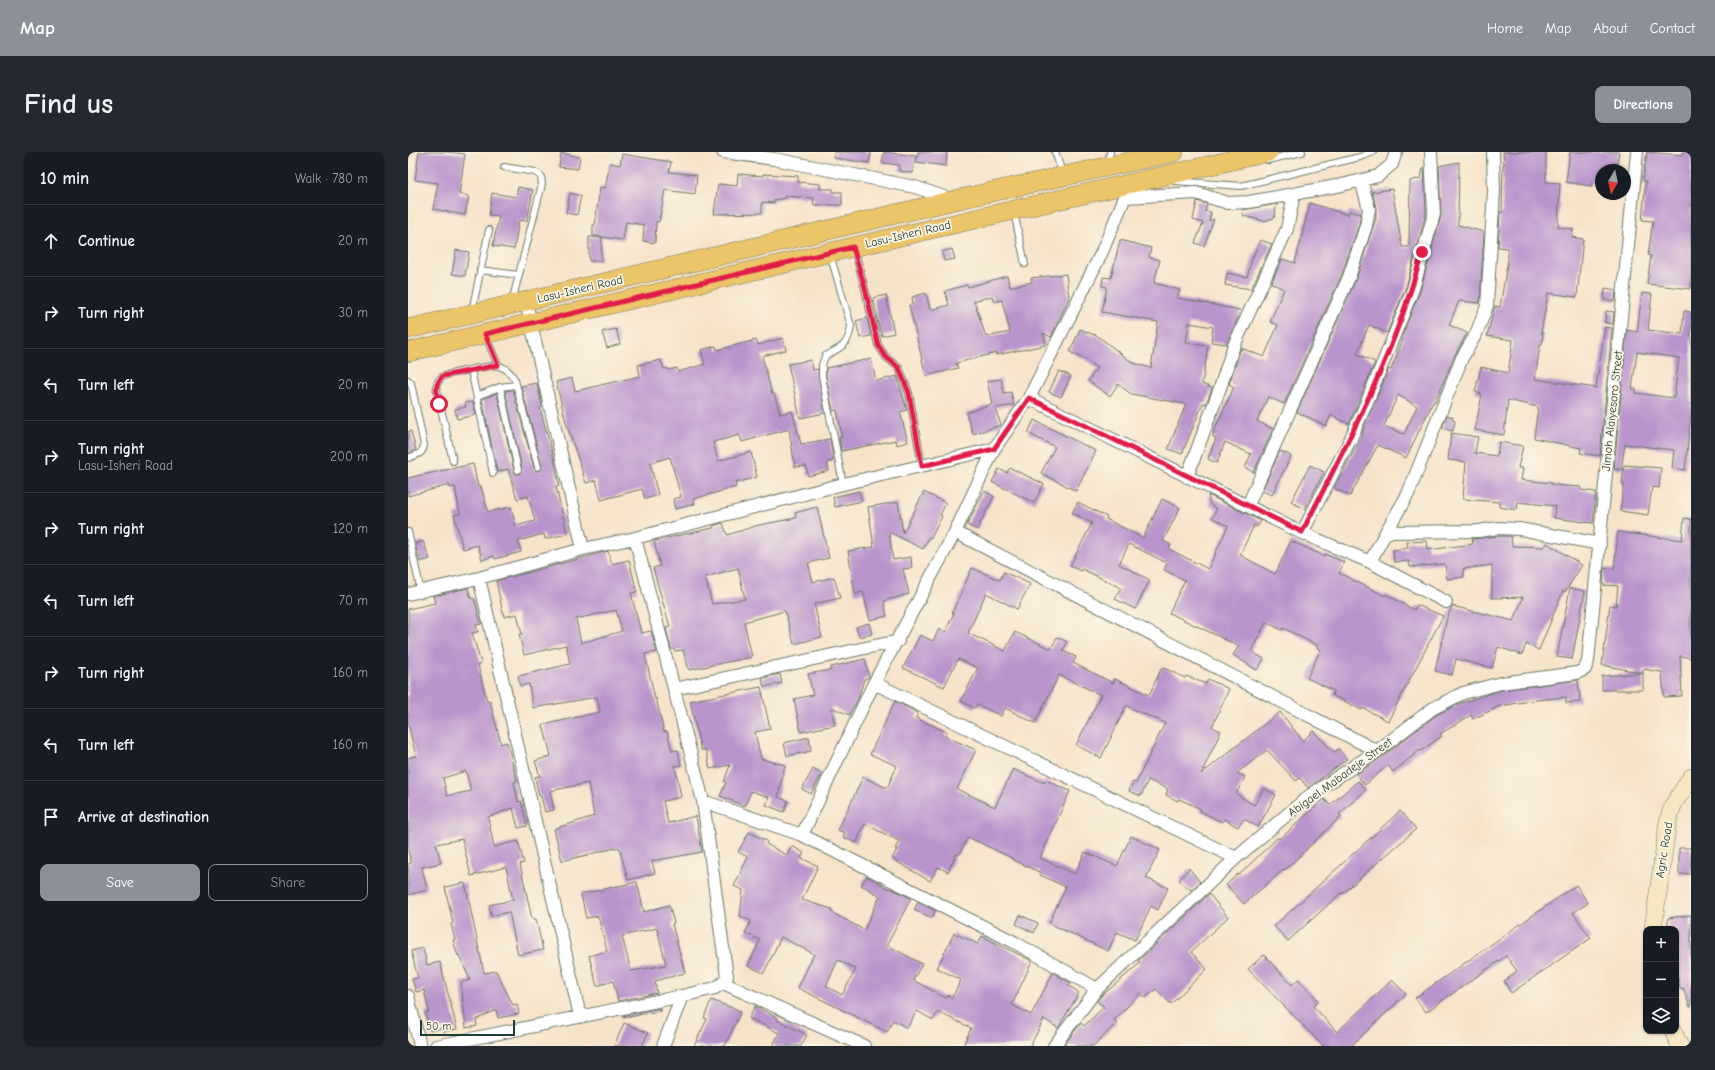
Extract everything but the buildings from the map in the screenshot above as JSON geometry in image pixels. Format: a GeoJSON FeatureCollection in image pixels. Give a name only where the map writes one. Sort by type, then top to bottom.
{"type":"FeatureCollection","features":[{"type":"Feature","properties":{"kind":"main road","name":"Lasu-Isheri Road"},"geometry":{"type":"LineString","coordinates":[[408,329],[954,200],[1064,176],[1109,159],[1172,152]]}},
{"type":"Feature","properties":{"kind":"main road","name":"Lasu-Isheri Road"},"geometry":{"type":"LineString","coordinates":[[408,352],[1014,210],[1126,190],[1152,180],[1208,166],[1265,157]]}},
{"type":"Feature","properties":{"kind":"street"},"geometry":{"type":"LineString","coordinates":[[723,152],[774,159],[915,187],[954,200]]}},
{"type":"Feature","properties":{"kind":"street"},"geometry":{"type":"LineString","coordinates":[[802,835],[874,683],[898,641],[955,532],[994,449],[1029,398],[1101,254],[1126,190],[1196,193],[1228,203],[1249,202],[1378,176],[1392,164],[1396,152]]}},
{"type":"Feature","properties":{"kind":"street"},"geometry":{"type":"LineString","coordinates":[[1302,532],[1350,440],[1413,289],[1434,214],[1430,152]]}},
{"type":"Feature","properties":{"kind":"street"},"geometry":{"type":"LineString","coordinates":[[1370,562],[1408,494],[1462,358],[1476,334],[1487,306],[1494,191],[1493,152]]}},
{"type":"Feature","properties":{"kind":"street","name":"Jimoh Alaiyesoro Street"},"geometry":{"type":"LineString","coordinates":[[1585,669],[1588,661],[1600,544],[1637,152]]}},
{"type":"Feature","properties":{"kind":"street"},"geometry":{"type":"LineString","coordinates":[[1248,506],[1349,277],[1366,226],[1369,209],[1361,180]]}},
{"type":"Feature","properties":{"kind":"street"},"geometry":{"type":"LineString","coordinates":[[1186,477],[1220,388],[1233,348],[1287,229],[1294,194]]}},
{"type":"Feature","properties":{"kind":"street"},"geometry":{"type":"LineString","coordinates":[[519,304],[532,322],[583,549]]}},
{"type":"Feature","properties":{"kind":"street"},"geometry":{"type":"LineString","coordinates":[[1029,398],[1186,477],[1302,532],[1370,562],[1446,602]]}},
{"type":"Feature","properties":{"kind":"street"},"geometry":{"type":"LineString","coordinates":[[408,594],[479,578],[583,549],[635,538],[843,484],[994,449]]}},
{"type":"Feature","properties":{"kind":"street"},"geometry":{"type":"LineString","coordinates":[[1386,532],[1479,531],[1498,528],[1519,529],[1600,544]]}},
{"type":"Feature","properties":{"kind":"street"},"geometry":{"type":"LineString","coordinates":[[955,532],[1377,751]]}},
{"type":"Feature","properties":{"kind":"street"},"geometry":{"type":"LineString","coordinates":[[436,1046],[682,996],[715,988],[723,983],[727,977],[703,801],[635,538]]}},
{"type":"Feature","properties":{"kind":"street"},"geometry":{"type":"LineString","coordinates":[[479,578],[580,1016]]}},
{"type":"Feature","properties":{"kind":"street"},"geometry":{"type":"LineString","coordinates":[[674,690],[898,641]]}},
{"type":"Feature","properties":{"kind":"street","name":"Abigael Mabadeje Street"},"geometry":{"type":"LineString","coordinates":[[1054,1046],[1097,989],[1236,858],[1309,796],[1377,751],[1432,709],[1463,693],[1501,683],[1577,673],[1585,669]]}},
{"type":"Feature","properties":{"kind":"street"},"geometry":{"type":"LineString","coordinates":[[874,683],[1236,858]]}},
{"type":"Feature","properties":{"kind":"street","name":"Agric Road"},"geometry":{"type":"LineString","coordinates":[[1653,926],[1668,821],[1673,805],[1691,777]]}},
{"type":"Feature","properties":{"kind":"street"},"geometry":{"type":"LineString","coordinates":[[703,801],[802,835],[1014,942],[1097,989]]}},
{"type":"Feature","properties":{"kind":"street"},"geometry":{"type":"LineString","coordinates":[[723,983],[864,1046]]}},
{"type":"Feature","properties":{"kind":"street"},"geometry":{"type":"LineString","coordinates":[[408,996],[420,1046]]}},
{"type":"Feature","properties":{"kind":"street"},"geometry":{"type":"LineString","coordinates":[[663,1046],[682,996]]}},
{"type":"Feature","properties":{"kind":"street"},"geometry":{"type":"LineString","coordinates":[[1674,1034],[1680,1046]]}},
{"type":"Feature","properties":{"kind":"lane"},"geometry":{"type":"LineString","coordinates":[[1055,152],[1064,176]]}},
{"type":"Feature","properties":{"kind":"lane"},"geometry":{"type":"LineString","coordinates":[[1265,157],[1302,152]]}},
{"type":"Feature","properties":{"kind":"lane"},"geometry":{"type":"LineString","coordinates":[[1152,180],[1241,186],[1360,157],[1373,152]]}},
{"type":"Feature","properties":{"kind":"lane"},"geometry":{"type":"LineString","coordinates":[[1208,166],[1228,168]]}},
{"type":"Feature","properties":{"kind":"lane"},"geometry":{"type":"LineString","coordinates":[[504,167],[535,172],[541,176],[542,184],[519,275],[519,304]]}},
{"type":"Feature","properties":{"kind":"lane"},"geometry":{"type":"LineString","coordinates":[[1014,210],[1025,264]]}},
{"type":"Feature","properties":{"kind":"lane"},"geometry":{"type":"LineString","coordinates":[[471,314],[489,230]]}},
{"type":"Feature","properties":{"kind":"lane"},"geometry":{"type":"LineString","coordinates":[[853,247],[865,288],[878,345],[886,357],[899,368],[909,393],[922,466]]}},
{"type":"Feature","properties":{"kind":"lane"},"geometry":{"type":"LineString","coordinates":[[830,252],[851,326],[849,338],[844,346],[825,356],[822,365],[822,376],[843,484]]}},
{"type":"Feature","properties":{"kind":"lane"},"geometry":{"type":"LineString","coordinates":[[480,270],[519,275]]}},
{"type":"Feature","properties":{"kind":"lane"},"geometry":{"type":"LineString","coordinates":[[485,334],[498,365],[509,371],[516,385],[538,467]]}},
{"type":"Feature","properties":{"kind":"lane"},"geometry":{"type":"LineString","coordinates":[[453,460],[436,387],[438,381],[443,376],[498,365]]}},
{"type":"Feature","properties":{"kind":"lane"},"geometry":{"type":"LineString","coordinates":[[471,370],[492,473]]}},
{"type":"Feature","properties":{"kind":"lane"},"geometry":{"type":"LineString","coordinates":[[408,380],[411,383],[424,445],[423,450],[419,455],[408,458]]}},
{"type":"Feature","properties":{"kind":"lane"},"geometry":{"type":"LineString","coordinates":[[477,396],[500,387],[516,385]]}},
{"type":"Feature","properties":{"kind":"lane"},"geometry":{"type":"LineString","coordinates":[[500,387],[518,470]]}},
{"type":"Feature","properties":{"kind":"lane"},"geometry":{"type":"LineString","coordinates":[[408,532],[421,592]]}},
{"type":"Feature","properties":{"kind":"route"},"geometry":{"type":"LineString","coordinates":[[439,404],[436,387],[438,381],[443,376],[498,365],[485,334],[853,247],[865,288],[878,345],[886,357],[899,368],[909,393],[922,466],[994,449],[1029,398],[1186,477],[1302,532],[1350,440],[1367,402],[1413,289],[1422,252]]}}]}
